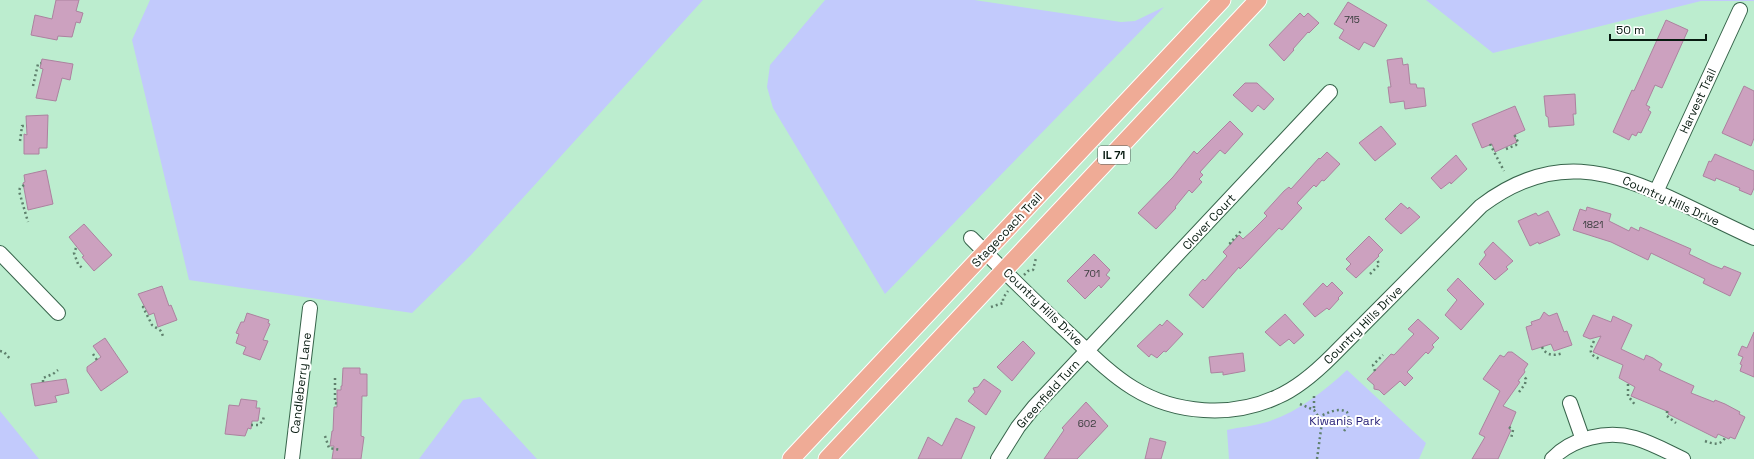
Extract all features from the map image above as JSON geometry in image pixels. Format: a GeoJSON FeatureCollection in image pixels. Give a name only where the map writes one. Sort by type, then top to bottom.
{"type":"FeatureCollection","features":[{"type":"Feature","properties":{"kind":"main road","name":"Stagecoach Trail"},"geometry":{"type":"LineString","coordinates":[[791,459],[1222,0]]}},
{"type":"Feature","properties":{"kind":"main road","name":"IL 71"},"geometry":{"type":"LineString","coordinates":[[827,459],[1258,0]]}},
{"type":"Feature","properties":{"kind":"street","name":"Harvest Trail"},"geometry":{"type":"LineString","coordinates":[[1656,192],[1740,10]]}},
{"type":"Feature","properties":{"kind":"street","name":"Clover Court"},"geometry":{"type":"LineString","coordinates":[[1088,351],[1330,92]]}},
{"type":"Feature","properties":{"kind":"street","name":"Country Hills Drive"},"geometry":{"type":"LineString","coordinates":[[971,238],[1088,351],[1124,382],[1134,389],[1161,401],[1176,406],[1206,410],[1235,409],[1251,406],[1277,397],[1294,388],[1320,368],[1481,206],[1505,189],[1530,179],[1551,173],[1583,172],[1617,177],[1656,192],[1754,238]]}},
{"type":"Feature","properties":{"kind":"street"},"geometry":{"type":"LineString","coordinates":[[0,253],[58,313]]}},
{"type":"Feature","properties":{"kind":"street","name":"Candleberry Lane"},"geometry":{"type":"LineString","coordinates":[[292,459],[310,308]]}},
{"type":"Feature","properties":{"kind":"street","name":"Greenfield Turn"},"geometry":{"type":"LineString","coordinates":[[998,459],[1018,427],[1034,407],[1088,351]]}},
{"type":"Feature","properties":{"kind":"street"},"geometry":{"type":"LineString","coordinates":[[1570,403],[1583,440]]}},
{"type":"Feature","properties":{"kind":"street"},"geometry":{"type":"LineString","coordinates":[[1552,459],[1558,452],[1583,440],[1607,435],[1635,438],[1684,459]]}},
{"type":"Feature","properties":{"kind":"path"},"geometry":{"type":"LineString","coordinates":[[33,86],[38,64],[41,63]]}},
{"type":"Feature","properties":{"kind":"path"},"geometry":{"type":"LineString","coordinates":[[20,141],[20,129],[22,126],[27,126]]}},
{"type":"Feature","properties":{"kind":"path"},"geometry":{"type":"LineString","coordinates":[[1506,149],[1516,145],[1518,142],[1514,134]]}},
{"type":"Feature","properties":{"kind":"path"},"geometry":{"type":"LineString","coordinates":[[1490,144],[1504,171]]}},
{"type":"Feature","properties":{"kind":"path"},"geometry":{"type":"LineString","coordinates":[[24,186],[20,188],[19,191],[28,222]]}},
{"type":"Feature","properties":{"kind":"path"},"geometry":{"type":"LineString","coordinates":[[1231,244],[1230,243],[1242,230]]}},
{"type":"Feature","properties":{"kind":"path"},"geometry":{"type":"LineString","coordinates":[[76,248],[74,253],[75,258],[83,269]]}},
{"type":"Feature","properties":{"kind":"path"},"geometry":{"type":"LineString","coordinates":[[1370,274],[1378,265],[1377,258]]}},
{"type":"Feature","properties":{"kind":"path"},"geometry":{"type":"LineString","coordinates":[[1028,271],[1033,270],[1034,266]]}},
{"type":"Feature","properties":{"kind":"path"},"geometry":{"type":"LineString","coordinates":[[1000,303],[1003,304],[1003,298]]}},
{"type":"Feature","properties":{"kind":"path"},"geometry":{"type":"LineString","coordinates":[[144,306],[143,307],[152,325],[161,331],[163,336]]}},
{"type":"Feature","properties":{"kind":"path"},"geometry":{"type":"LineString","coordinates":[[1594,341],[1590,349],[1590,353],[1600,359]]}},
{"type":"Feature","properties":{"kind":"path"},"geometry":{"type":"LineString","coordinates":[[1542,347],[1545,352],[1550,354],[1563,353]]}},
{"type":"Feature","properties":{"kind":"path"},"geometry":{"type":"LineString","coordinates":[[0,351],[4,352],[11,360]]}},
{"type":"Feature","properties":{"kind":"path"},"geometry":{"type":"LineString","coordinates":[[93,354],[97,360]]}},
{"type":"Feature","properties":{"kind":"path"},"geometry":{"type":"LineString","coordinates":[[1376,371],[1373,366],[1383,355]]}},
{"type":"Feature","properties":{"kind":"path"},"geometry":{"type":"LineString","coordinates":[[43,382],[43,378],[58,370]]}},
{"type":"Feature","properties":{"kind":"path"},"geometry":{"type":"LineString","coordinates":[[1519,392],[1526,381],[1523,375]]}},
{"type":"Feature","properties":{"kind":"path"},"geometry":{"type":"LineString","coordinates":[[335,378],[335,403],[338,404]]}},
{"type":"Feature","properties":{"kind":"path"},"geometry":{"type":"LineString","coordinates":[[1628,384],[1628,396],[1636,406]]}},
{"type":"Feature","properties":{"kind":"path"},"geometry":{"type":"LineString","coordinates":[[1314,396],[1314,410],[1322,422],[1317,459]]}},
{"type":"Feature","properties":{"kind":"path"},"geometry":{"type":"LineString","coordinates":[[1300,404],[1314,410]]}},
{"type":"Feature","properties":{"kind":"path"},"geometry":{"type":"LineString","coordinates":[[1318,417],[1339,409],[1347,412],[1350,423],[1344,431]]}},
{"type":"Feature","properties":{"kind":"path"},"geometry":{"type":"LineString","coordinates":[[1667,411],[1666,416],[1676,423]]}},
{"type":"Feature","properties":{"kind":"path"},"geometry":{"type":"LineString","coordinates":[[251,425],[258,425],[263,421],[264,414]]}},
{"type":"Feature","properties":{"kind":"path"},"geometry":{"type":"LineString","coordinates":[[1509,427],[1514,430],[1511,440]]}},
{"type":"Feature","properties":{"kind":"path"},"geometry":{"type":"LineString","coordinates":[[325,436],[329,448],[341,450]]}},
{"type":"Feature","properties":{"kind":"path"},"geometry":{"type":"LineString","coordinates":[[1705,441],[1718,444],[1725,438]]}},
{"type":"Feature","properties":{"kind":"green space"},"geometry":{"type":"Polygon","coordinates":[[[150,0],[703,0],[471,255],[412,313],[189,280],[132,40],[150,0]]]}},
{"type":"Feature","properties":{"kind":"green space"},"geometry":{"type":"Polygon","coordinates":[[[825,0],[974,0],[1121,22],[1135,21],[1164,7],[885,294],[773,108],[767,87],[770,65],[825,0]]]}},
{"type":"Feature","properties":{"kind":"green space"},"geometry":{"type":"Polygon","coordinates":[[[1426,0],[1754,1],[1701,1],[1493,53],[1426,0]]]}},
{"type":"Feature","properties":{"kind":"green space","name":"Kiwanis Park"},"geometry":{"type":"Polygon","coordinates":[[[1347,370],[1426,443],[1419,459],[1229,459],[1227,430],[1262,423],[1289,413],[1329,386],[1347,370]]]}},
{"type":"Feature","properties":{"kind":"green space"},"geometry":{"type":"Polygon","coordinates":[[[480,397],[537,459],[419,459],[463,400],[480,397]]]}},
{"type":"Feature","properties":{"kind":"green space"},"geometry":{"type":"Polygon","coordinates":[[[0,411],[39,459],[0,459],[0,411]]]}},
{"type":"Feature","properties":{"kind":"building"},"geometry":{"type":"Polygon","coordinates":[[[56,0],[79,0],[76,11],[83,13],[80,23],[76,22],[72,37],[58,36],[57,40],[31,35],[35,15],[52,19],[56,0]]]}},
{"type":"Feature","properties":{"kind":"building"},"geometry":{"type":"Polygon","coordinates":[[[1348,2],[1387,25],[1374,47],[1364,42],[1359,50],[1339,38],[1344,30],[1334,24],[1348,2]]]}},
{"type":"Feature","properties":{"kind":"building"},"geometry":{"type":"Polygon","coordinates":[[[1300,13],[1304,17],[1308,13],[1319,23],[1309,33],[1308,32],[1284,61],[1269,45],[1300,13]]]}},
{"type":"Feature","properties":{"kind":"building"},"geometry":{"type":"Polygon","coordinates":[[[1666,20],[1688,30],[1662,88],[1655,85],[1646,105],[1650,107],[1648,110],[1651,112],[1641,133],[1638,132],[1636,136],[1632,134],[1629,140],[1613,132],[1632,90],[1634,91],[1666,20]]]}},
{"type":"Feature","properties":{"kind":"building"},"geometry":{"type":"Polygon","coordinates":[[[1402,58],[1403,65],[1408,64],[1410,84],[1416,84],[1417,88],[1424,88],[1426,106],[1405,109],[1404,101],[1390,103],[1388,87],[1391,87],[1387,60],[1402,58]]]}},
{"type":"Feature","properties":{"kind":"building"},"geometry":{"type":"Polygon","coordinates":[[[42,59],[73,64],[70,80],[62,78],[56,101],[36,98],[43,69],[40,68],[42,59]]]}},
{"type":"Feature","properties":{"kind":"building"},"geometry":{"type":"Polygon","coordinates":[[[1245,83],[1257,83],[1274,99],[1264,110],[1258,105],[1252,112],[1233,95],[1245,83]]]}},
{"type":"Feature","properties":{"kind":"building"},"geometry":{"type":"Polygon","coordinates":[[[1744,86],[1754,91],[1754,138],[1751,146],[1722,133],[1744,86]]]}},
{"type":"Feature","properties":{"kind":"building"},"geometry":{"type":"Polygon","coordinates":[[[1575,94],[1576,114],[1573,114],[1574,125],[1549,127],[1548,117],[1546,116],[1544,96],[1575,94]]]}},
{"type":"Feature","properties":{"kind":"building"},"geometry":{"type":"Polygon","coordinates":[[[1515,106],[1525,130],[1514,135],[1517,142],[1495,152],[1492,144],[1482,148],[1472,124],[1515,106]]]}},
{"type":"Feature","properties":{"kind":"building"},"geometry":{"type":"Polygon","coordinates":[[[48,115],[47,148],[39,148],[39,154],[24,154],[24,134],[27,135],[26,116],[48,115]]]}},
{"type":"Feature","properties":{"kind":"building"},"geometry":{"type":"Polygon","coordinates":[[[1230,121],[1243,134],[1225,154],[1220,150],[1200,172],[1203,175],[1199,179],[1202,182],[1192,193],[1189,190],[1175,207],[1176,208],[1156,229],[1138,213],[1173,177],[1194,151],[1197,154],[1230,121]]]}},
{"type":"Feature","properties":{"kind":"building"},"geometry":{"type":"Polygon","coordinates":[[[1381,126],[1396,144],[1375,161],[1359,143],[1381,126]]]}},
{"type":"Feature","properties":{"kind":"building"},"geometry":{"type":"Polygon","coordinates":[[[1327,152],[1340,164],[1324,181],[1322,180],[1316,187],[1314,185],[1312,187],[1297,203],[1302,208],[1282,230],[1279,228],[1240,269],[1239,267],[1203,308],[1189,295],[1203,279],[1205,281],[1227,256],[1223,252],[1239,235],[1243,239],[1252,231],[1267,216],[1264,213],[1284,191],[1289,187],[1291,189],[1319,158],[1320,159],[1327,152]]]}},
{"type":"Feature","properties":{"kind":"building"},"geometry":{"type":"Polygon","coordinates":[[[1715,154],[1754,171],[1754,188],[1751,195],[1739,190],[1740,188],[1716,178],[1715,181],[1703,176],[1709,161],[1711,162],[1715,154]]]}},
{"type":"Feature","properties":{"kind":"building"},"geometry":{"type":"Polygon","coordinates":[[[1456,155],[1467,169],[1451,184],[1450,182],[1441,189],[1431,178],[1456,155]]]}},
{"type":"Feature","properties":{"kind":"building"},"geometry":{"type":"Polygon","coordinates":[[[46,170],[53,204],[28,210],[23,183],[25,182],[24,175],[46,170]]]}},
{"type":"Feature","properties":{"kind":"building"},"geometry":{"type":"Polygon","coordinates":[[[1401,203],[1408,209],[1409,207],[1420,217],[1401,234],[1385,219],[1401,203]]]}},
{"type":"Feature","properties":{"kind":"building"},"geometry":{"type":"Polygon","coordinates":[[[1587,207],[1611,214],[1609,221],[1629,231],[1631,227],[1639,231],[1640,227],[1691,249],[1689,254],[1712,265],[1722,269],[1724,266],[1741,273],[1730,296],[1703,283],[1705,279],[1651,253],[1648,260],[1611,242],[1573,230],[1580,209],[1586,211],[1587,207]]]}},
{"type":"Feature","properties":{"kind":"building"},"geometry":{"type":"Polygon","coordinates":[[[1548,211],[1560,235],[1539,244],[1538,242],[1530,246],[1518,221],[1536,213],[1538,216],[1548,211]]]}},
{"type":"Feature","properties":{"kind":"building"},"geometry":{"type":"Polygon","coordinates":[[[84,224],[112,255],[94,271],[82,257],[84,256],[69,237],[84,224]]]}},
{"type":"Feature","properties":{"kind":"building"},"geometry":{"type":"Polygon","coordinates":[[[1369,236],[1383,250],[1378,255],[1379,256],[1356,278],[1346,269],[1351,264],[1346,259],[1369,236]]]}},
{"type":"Feature","properties":{"kind":"building"},"geometry":{"type":"Polygon","coordinates":[[[1493,242],[1513,261],[1506,267],[1508,269],[1495,280],[1479,264],[1486,255],[1484,252],[1493,242]]]}},
{"type":"Feature","properties":{"kind":"building"},"geometry":{"type":"Polygon","coordinates":[[[1094,254],[1110,270],[1106,275],[1110,278],[1101,288],[1099,285],[1085,299],[1067,281],[1094,254]]]}},
{"type":"Feature","properties":{"kind":"building"},"geometry":{"type":"Polygon","coordinates":[[[1458,278],[1484,304],[1461,330],[1445,315],[1457,300],[1447,290],[1458,278]]]}},
{"type":"Feature","properties":{"kind":"building"},"geometry":{"type":"Polygon","coordinates":[[[1332,282],[1343,293],[1329,310],[1327,308],[1315,317],[1303,304],[1323,283],[1327,287],[1332,282]]]}},
{"type":"Feature","properties":{"kind":"building"},"geometry":{"type":"Polygon","coordinates":[[[162,286],[169,306],[171,305],[177,320],[158,327],[154,313],[149,315],[138,294],[162,286]]]}},
{"type":"Feature","properties":{"kind":"building"},"geometry":{"type":"Polygon","coordinates":[[[1544,312],[1549,316],[1557,313],[1564,332],[1567,331],[1572,345],[1554,351],[1551,344],[1532,350],[1526,327],[1532,325],[1531,322],[1540,319],[1544,312]]]}},
{"type":"Feature","properties":{"kind":"building"},"geometry":{"type":"Polygon","coordinates":[[[247,313],[269,320],[268,323],[270,324],[263,340],[268,341],[260,360],[243,354],[246,347],[236,343],[239,334],[236,333],[241,322],[244,322],[247,313]]]}},
{"type":"Feature","properties":{"kind":"building"},"geometry":{"type":"Polygon","coordinates":[[[1285,314],[1304,335],[1294,344],[1289,339],[1280,346],[1265,332],[1285,314]]]}},
{"type":"Feature","properties":{"kind":"building"},"geometry":{"type":"Polygon","coordinates":[[[1593,315],[1611,322],[1613,316],[1632,325],[1621,349],[1644,360],[1646,355],[1653,358],[1662,364],[1659,370],[1694,386],[1691,393],[1714,402],[1715,400],[1740,412],[1739,414],[1745,417],[1735,439],[1730,437],[1729,439],[1718,434],[1716,438],[1668,414],[1669,412],[1631,396],[1635,387],[1619,378],[1623,365],[1593,352],[1601,336],[1590,339],[1583,336],[1593,315]]]}},
{"type":"Feature","properties":{"kind":"building"},"geometry":{"type":"Polygon","coordinates":[[[1418,319],[1439,338],[1432,345],[1434,347],[1428,354],[1426,352],[1407,372],[1413,378],[1405,386],[1400,381],[1384,395],[1379,390],[1374,389],[1374,385],[1367,379],[1391,354],[1394,355],[1414,334],[1408,329],[1418,319]]]}},
{"type":"Feature","properties":{"kind":"building"},"geometry":{"type":"Polygon","coordinates":[[[1167,320],[1183,334],[1166,352],[1164,351],[1157,358],[1151,354],[1149,357],[1137,346],[1160,324],[1162,326],[1167,320]]]}},
{"type":"Feature","properties":{"kind":"building"},"geometry":{"type":"Polygon","coordinates":[[[1754,332],[1754,377],[1740,371],[1742,365],[1740,364],[1743,357],[1738,355],[1742,346],[1747,348],[1754,332]]]}},
{"type":"Feature","properties":{"kind":"building"},"geometry":{"type":"Polygon","coordinates":[[[105,338],[128,372],[101,391],[87,371],[87,367],[101,357],[93,346],[105,338]]]}},
{"type":"Feature","properties":{"kind":"building"},"geometry":{"type":"Polygon","coordinates":[[[1023,341],[1035,353],[1012,381],[997,367],[1023,341]]]}},
{"type":"Feature","properties":{"kind":"building"},"geometry":{"type":"Polygon","coordinates":[[[1508,352],[1512,352],[1528,364],[1524,370],[1525,372],[1518,381],[1520,382],[1503,406],[1516,412],[1509,429],[1511,430],[1498,459],[1472,459],[1485,437],[1479,434],[1500,391],[1483,379],[1500,355],[1504,357],[1508,352]]]}},
{"type":"Feature","properties":{"kind":"building"},"geometry":{"type":"Polygon","coordinates":[[[1243,353],[1245,371],[1223,375],[1223,372],[1211,373],[1209,357],[1243,353]]]}},
{"type":"Feature","properties":{"kind":"building"},"geometry":{"type":"Polygon","coordinates":[[[343,368],[360,368],[360,374],[367,374],[367,396],[362,396],[361,436],[364,437],[361,459],[332,459],[334,446],[330,446],[333,431],[334,407],[337,407],[337,390],[341,390],[342,386],[343,368]]]}},
{"type":"Feature","properties":{"kind":"building"},"geometry":{"type":"Polygon","coordinates":[[[66,379],[69,393],[55,396],[57,402],[35,406],[31,384],[66,379]]]}},
{"type":"Feature","properties":{"kind":"building"},"geometry":{"type":"Polygon","coordinates":[[[984,379],[1001,391],[986,415],[968,401],[975,392],[973,388],[978,387],[984,379]]]}},
{"type":"Feature","properties":{"kind":"building"},"geometry":{"type":"Polygon","coordinates":[[[241,399],[257,401],[256,408],[260,408],[258,421],[252,421],[251,429],[248,428],[245,436],[225,434],[229,405],[239,406],[241,399]]]}},
{"type":"Feature","properties":{"kind":"building"},"geometry":{"type":"Polygon","coordinates":[[[1086,402],[1108,426],[1077,459],[1044,459],[1064,430],[1062,428],[1086,402]]]}},
{"type":"Feature","properties":{"kind":"building"},"geometry":{"type":"Polygon","coordinates":[[[956,418],[975,427],[961,459],[918,459],[928,437],[942,446],[956,418]]]}},
{"type":"Feature","properties":{"kind":"building"},"geometry":{"type":"Polygon","coordinates":[[[1150,438],[1166,442],[1161,459],[1145,459],[1150,438]]]}}]}
